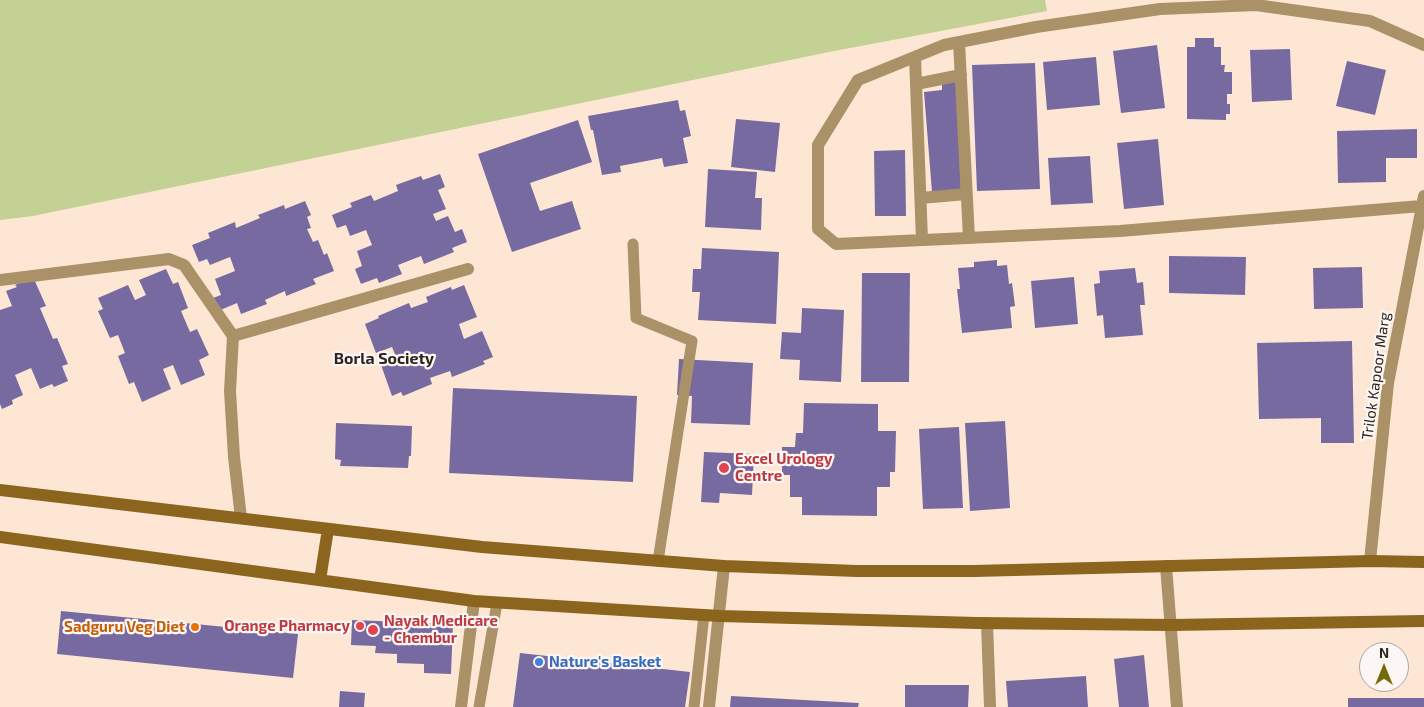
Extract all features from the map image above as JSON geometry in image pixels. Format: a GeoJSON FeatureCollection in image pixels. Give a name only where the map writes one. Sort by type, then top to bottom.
{"type":"FeatureCollection","features":[{"type":"Feature","properties":{"kind":"main road"},"geometry":{"type":"LineString","coordinates":[[0,490],[482,547],[724,566],[857,571],[974,571],[1370,561],[1424,562]]}},
{"type":"Feature","properties":{"kind":"main road"},"geometry":{"type":"LineString","coordinates":[[320,580],[328,529]]}},
{"type":"Feature","properties":{"kind":"main road"},"geometry":{"type":"LineString","coordinates":[[0,537],[497,603],[720,616],[988,623],[1171,625],[1424,621]]}},
{"type":"Feature","properties":{"kind":"street"},"geometry":{"type":"LineString","coordinates":[[1423,201],[1120,231],[969,238],[836,244],[818,229],[818,145],[858,80],[944,45],[1036,27],[1160,9],[1256,5],[1370,21],[1424,45]]}},
{"type":"Feature","properties":{"kind":"street"},"geometry":{"type":"LineString","coordinates":[[959,42],[969,238]]}},
{"type":"Feature","properties":{"kind":"street"},"geometry":{"type":"LineString","coordinates":[[915,57],[922,240]]}},
{"type":"Feature","properties":{"kind":"street"},"geometry":{"type":"LineString","coordinates":[[916,84],[961,75]]}},
{"type":"Feature","properties":{"kind":"street"},"geometry":{"type":"LineString","coordinates":[[920,198],[966,194]]}},
{"type":"Feature","properties":{"kind":"street","name":"Trilok Kapoor Marg"},"geometry":{"type":"LineString","coordinates":[[1370,561],[1388,383],[1423,201]]}},
{"type":"Feature","properties":{"kind":"street"},"geometry":{"type":"LineString","coordinates":[[0,280],[169,258],[184,265],[233,336],[230,391],[234,457],[241,518]]}},
{"type":"Feature","properties":{"kind":"street"},"geometry":{"type":"LineString","coordinates":[[233,336],[468,269]]}},
{"type":"Feature","properties":{"kind":"street"},"geometry":{"type":"LineString","coordinates":[[710,707],[724,566]]}},
{"type":"Feature","properties":{"kind":"street"},"geometry":{"type":"LineString","coordinates":[[1166,566],[1177,707]]}},
{"type":"Feature","properties":{"kind":"street"},"geometry":{"type":"LineString","coordinates":[[461,707],[474,601]]}},
{"type":"Feature","properties":{"kind":"street"},"geometry":{"type":"LineString","coordinates":[[988,623],[990,707]]}},
{"type":"Feature","properties":{"kind":"lane"},"geometry":{"type":"LineString","coordinates":[[633,244],[636,318],[692,340],[658,561]]}},
{"type":"Feature","properties":{"kind":"lane"},"geometry":{"type":"LineString","coordinates":[[479,707],[497,603]]}},
{"type":"Feature","properties":{"kind":"lane"},"geometry":{"type":"LineString","coordinates":[[694,707],[704,615]]}},
{"type":"Feature","properties":{"kind":"green space"},"geometry":{"type":"Polygon","coordinates":[[[0,0],[1045,0],[1047,11],[829,52],[33,216],[0,220],[0,0]]]}},
{"type":"Feature","properties":{"kind":"building"},"geometry":{"type":"Polygon","coordinates":[[[1195,38],[1214,38],[1214,47],[1221,47],[1221,65],[1225,65],[1224,72],[1232,72],[1232,94],[1227,94],[1230,114],[1226,114],[1226,120],[1187,119],[1187,47],[1195,47],[1195,38]]]}},
{"type":"Feature","properties":{"kind":"building"},"geometry":{"type":"Polygon","coordinates":[[[1157,45],[1165,108],[1121,113],[1113,51],[1157,45]]]}},
{"type":"Feature","properties":{"kind":"building"},"geometry":{"type":"Polygon","coordinates":[[[1290,49],[1292,100],[1252,102],[1250,50],[1290,49]]]}},
{"type":"Feature","properties":{"kind":"building"},"geometry":{"type":"Polygon","coordinates":[[[1096,57],[1100,105],[1047,110],[1043,62],[1096,57]]]}},
{"type":"Feature","properties":{"kind":"building"},"geometry":{"type":"Polygon","coordinates":[[[1347,61],[1386,70],[1375,115],[1336,106],[1347,61]]]}},
{"type":"Feature","properties":{"kind":"building"},"geometry":{"type":"Polygon","coordinates":[[[1035,63],[1040,189],[977,191],[972,65],[1035,63]]]}},
{"type":"Feature","properties":{"kind":"building"},"geometry":{"type":"Polygon","coordinates":[[[958,78],[961,191],[932,192],[924,92],[942,90],[942,80],[958,78]]]}},
{"type":"Feature","properties":{"kind":"building"},"geometry":{"type":"Polygon","coordinates":[[[678,100],[680,111],[685,110],[691,136],[683,138],[688,163],[664,167],[662,158],[620,166],[621,172],[602,175],[593,130],[591,130],[588,116],[678,100]]]}},
{"type":"Feature","properties":{"kind":"building"},"geometry":{"type":"Polygon","coordinates":[[[736,119],[780,123],[775,172],[731,167],[736,119]]]}},
{"type":"Feature","properties":{"kind":"building"},"geometry":{"type":"Polygon","coordinates":[[[578,120],[592,162],[530,183],[540,211],[572,201],[581,229],[512,252],[478,154],[578,120]]]}},
{"type":"Feature","properties":{"kind":"building"},"geometry":{"type":"Polygon","coordinates":[[[1417,129],[1417,158],[1386,158],[1386,182],[1338,183],[1337,131],[1417,129]]]}},
{"type":"Feature","properties":{"kind":"building"},"geometry":{"type":"Polygon","coordinates":[[[1158,139],[1164,205],[1124,209],[1117,143],[1158,139]]]}},
{"type":"Feature","properties":{"kind":"building"},"geometry":{"type":"Polygon","coordinates":[[[905,150],[906,216],[875,216],[874,151],[905,150]]]}},
{"type":"Feature","properties":{"kind":"building"},"geometry":{"type":"Polygon","coordinates":[[[1090,156],[1093,203],[1051,205],[1048,158],[1090,156]]]}},
{"type":"Feature","properties":{"kind":"building"},"geometry":{"type":"Polygon","coordinates":[[[708,169],[757,172],[755,198],[762,198],[761,230],[705,227],[708,169]]]}},
{"type":"Feature","properties":{"kind":"building"},"geometry":{"type":"Polygon","coordinates":[[[440,174],[445,187],[438,190],[446,209],[433,214],[436,221],[448,216],[455,232],[462,229],[467,242],[452,248],[454,252],[424,264],[421,256],[398,265],[402,274],[379,283],[377,278],[361,284],[355,269],[362,266],[357,251],[372,245],[366,230],[350,236],[346,225],[337,228],[332,215],[352,207],[350,203],[371,195],[374,201],[398,191],[396,185],[421,176],[423,180],[440,174]]]}},
{"type":"Feature","properties":{"kind":"building"},"geometry":{"type":"Polygon","coordinates":[[[305,201],[311,215],[307,217],[311,228],[307,229],[313,242],[318,240],[324,255],[327,253],[334,271],[313,279],[316,284],[286,296],[285,291],[265,300],[267,304],[241,314],[237,303],[218,311],[213,298],[221,295],[215,279],[235,271],[230,257],[210,265],[207,259],[199,262],[192,245],[210,238],[208,233],[235,222],[236,228],[260,218],[258,215],[284,205],[285,209],[305,201]]]}},
{"type":"Feature","properties":{"kind":"building"},"geometry":{"type":"Polygon","coordinates":[[[702,248],[779,252],[776,324],[698,320],[700,292],[692,292],[693,269],[701,269],[702,248]]]}},
{"type":"Feature","properties":{"kind":"building"},"geometry":{"type":"Polygon","coordinates":[[[1169,256],[1246,257],[1245,295],[1169,293],[1169,256]]]}},
{"type":"Feature","properties":{"kind":"building"},"geometry":{"type":"Polygon","coordinates":[[[997,260],[997,266],[1007,265],[1009,284],[1012,283],[1015,306],[1010,307],[1012,328],[962,333],[957,289],[960,289],[958,268],[974,267],[974,262],[997,260]]]}},
{"type":"Feature","properties":{"kind":"building"},"geometry":{"type":"Polygon","coordinates":[[[1362,267],[1363,308],[1314,309],[1313,268],[1362,267]]]}},
{"type":"Feature","properties":{"kind":"building"},"geometry":{"type":"Polygon","coordinates":[[[1135,268],[1137,283],[1143,282],[1145,305],[1140,305],[1143,335],[1105,338],[1103,315],[1097,316],[1094,284],[1100,283],[1099,271],[1135,268]]]}},
{"type":"Feature","properties":{"kind":"building"},"geometry":{"type":"Polygon","coordinates":[[[166,269],[173,284],[178,282],[188,308],[181,311],[190,332],[197,329],[209,355],[199,360],[205,375],[181,385],[173,365],[163,369],[171,389],[142,402],[134,382],[129,384],[118,356],[125,353],[118,335],[110,338],[98,311],[103,309],[98,298],[128,285],[135,300],[146,295],[139,280],[166,269]]]}},
{"type":"Feature","properties":{"kind":"building"},"geometry":{"type":"Polygon","coordinates":[[[862,273],[910,273],[909,382],[861,382],[862,273]]]}},
{"type":"Feature","properties":{"kind":"building"},"geometry":{"type":"Polygon","coordinates":[[[33,277],[46,306],[40,308],[53,339],[57,338],[68,364],[62,366],[68,381],[54,387],[52,384],[40,389],[31,368],[15,375],[23,395],[12,400],[13,404],[2,409],[0,404],[0,310],[12,306],[6,291],[17,287],[15,285],[33,277]]]}},
{"type":"Feature","properties":{"kind":"building"},"geometry":{"type":"Polygon","coordinates":[[[1074,277],[1078,324],[1035,328],[1031,281],[1074,277]]]}},
{"type":"Feature","properties":{"kind":"building"},"geometry":{"type":"Polygon","coordinates":[[[464,285],[477,317],[459,324],[464,339],[482,331],[493,357],[483,361],[485,364],[452,377],[450,371],[430,378],[432,384],[403,396],[401,392],[392,396],[381,365],[397,359],[392,347],[376,353],[365,324],[379,318],[378,316],[409,303],[411,308],[428,302],[426,297],[451,287],[452,290],[464,285]]]}},
{"type":"Feature","properties":{"kind":"building"},"geometry":{"type":"Polygon","coordinates":[[[802,308],[844,310],[841,382],[799,380],[800,360],[780,359],[782,332],[801,333],[802,308]]]}},
{"type":"Feature","properties":{"kind":"building"},"geometry":{"type":"Polygon","coordinates":[[[1352,341],[1354,443],[1321,443],[1321,418],[1259,419],[1257,343],[1352,341]]]}},
{"type":"Feature","properties":{"kind":"building"},"geometry":{"type":"Polygon","coordinates":[[[679,359],[753,363],[750,425],[691,423],[692,396],[677,395],[679,359]]]}},
{"type":"Feature","properties":{"kind":"building"},"geometry":{"type":"Polygon","coordinates":[[[453,388],[637,396],[633,482],[449,473],[453,388]]]}},
{"type":"Feature","properties":{"kind":"building"},"geometry":{"type":"Polygon","coordinates":[[[804,403],[878,404],[878,431],[896,431],[895,472],[890,472],[890,487],[877,487],[877,516],[802,515],[802,497],[790,497],[790,475],[782,475],[782,447],[795,447],[796,433],[803,433],[804,403]]]}},
{"type":"Feature","properties":{"kind":"building"},"geometry":{"type":"Polygon","coordinates":[[[1005,421],[1010,508],[970,511],[965,423],[1005,421]]]}},
{"type":"Feature","properties":{"kind":"building"},"geometry":{"type":"Polygon","coordinates":[[[336,423],[412,426],[411,456],[409,456],[408,468],[340,466],[341,460],[335,459],[336,423]]]}},
{"type":"Feature","properties":{"kind":"building"},"geometry":{"type":"Polygon","coordinates":[[[959,427],[963,508],[923,509],[919,429],[959,427]]]}},
{"type":"Feature","properties":{"kind":"building"},"geometry":{"type":"Polygon","coordinates":[[[704,452],[754,454],[752,495],[720,493],[719,503],[701,502],[704,452]]]}},
{"type":"Feature","properties":{"kind":"building"},"geometry":{"type":"Polygon","coordinates":[[[61,611],[298,634],[293,678],[57,654],[61,611]]]}},
{"type":"Feature","properties":{"kind":"building"},"geometry":{"type":"Polygon","coordinates":[[[352,620],[453,624],[451,674],[424,673],[424,664],[397,663],[397,654],[375,653],[376,646],[351,645],[352,620]]]}},
{"type":"Feature","properties":{"kind":"building"},"geometry":{"type":"Polygon","coordinates":[[[520,653],[690,672],[685,707],[513,707],[520,653]]]}},
{"type":"Feature","properties":{"kind":"building"},"geometry":{"type":"Polygon","coordinates":[[[1144,655],[1149,707],[1119,707],[1114,659],[1144,655]]]}},
{"type":"Feature","properties":{"kind":"building"},"geometry":{"type":"Polygon","coordinates":[[[1086,676],[1088,707],[1008,707],[1006,681],[1086,676]]]}},
{"type":"Feature","properties":{"kind":"building"},"geometry":{"type":"Polygon","coordinates":[[[905,685],[969,685],[968,707],[905,707],[905,685]]]}},
{"type":"Feature","properties":{"kind":"building"},"geometry":{"type":"Polygon","coordinates":[[[340,691],[365,693],[364,707],[339,707],[340,691]]]}},
{"type":"Feature","properties":{"kind":"building"},"geometry":{"type":"Polygon","coordinates":[[[731,696],[859,703],[858,707],[730,707],[731,696]]]}},
{"type":"Feature","properties":{"kind":"building"},"geometry":{"type":"Polygon","coordinates":[[[1348,698],[1424,698],[1424,707],[1348,707],[1348,698]]]}},
{"type":"Feature","properties":{"kind":"place","name":"Excel Urology Centre"},"geometry":{"type":"Point","coordinates":[724,468]}},
{"type":"Feature","properties":{"kind":"place","name":"Orange Pharmacy"},"geometry":{"type":"Point","coordinates":[360,626]}},
{"type":"Feature","properties":{"kind":"place","name":"Sadguru Veg Diet"},"geometry":{"type":"Point","coordinates":[195,627]}},
{"type":"Feature","properties":{"kind":"place","name":"Nayak Medicare - Chembur"},"geometry":{"type":"Point","coordinates":[373,630]}},
{"type":"Feature","properties":{"kind":"place","name":"Nature's Basket"},"geometry":{"type":"Point","coordinates":[539,662]}},
{"type":"Feature","properties":{"kind":"district","name":"Borla Society"},"geometry":{"type":"Point","coordinates":[384,359]}}]}
